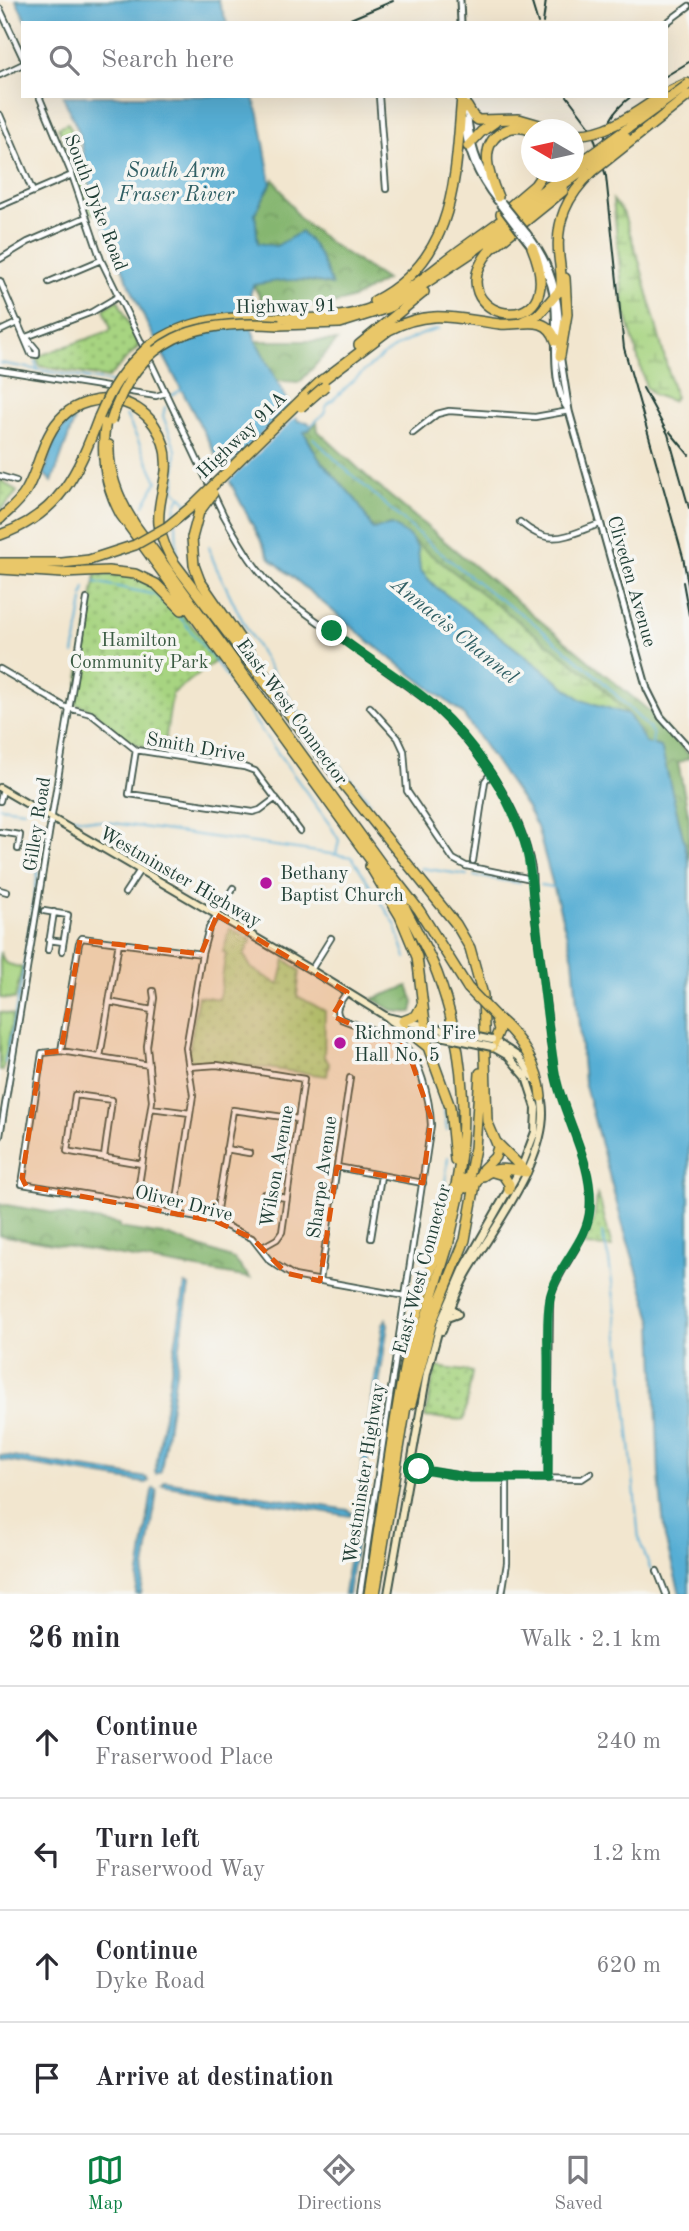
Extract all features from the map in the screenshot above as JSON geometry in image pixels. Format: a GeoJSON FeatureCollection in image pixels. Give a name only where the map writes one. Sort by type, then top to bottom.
{"type":"FeatureCollection","features":[{"type":"Feature","properties":{"kind":"highway"},"geometry":{"type":"LineString","coordinates":[[668,92],[689,83]]}},
{"type":"Feature","properties":{"kind":"highway","name":"Highway 91"},"geometry":{"type":"LineString","coordinates":[[239,679],[130,530],[114,502],[104,468],[105,419],[114,385],[125,368],[171,332],[205,320],[241,316],[328,325],[372,314],[406,298],[591,164],[689,83]]}},
{"type":"Feature","properties":{"kind":"highway"},"geometry":{"type":"LineString","coordinates":[[532,247],[542,280],[535,300],[529,307],[511,314],[493,309],[479,295],[475,284],[487,254],[505,237],[550,204],[591,164],[689,94]]}},
{"type":"Feature","properties":{"kind":"highway"},"geometry":{"type":"LineString","coordinates":[[584,133],[609,127],[659,98]]}},
{"type":"Feature","properties":{"kind":"highway"},"geometry":{"type":"LineString","coordinates":[[464,99],[472,116],[478,120],[522,119]]}},
{"type":"Feature","properties":{"kind":"highway"},"geometry":{"type":"LineString","coordinates":[[338,316],[368,304],[396,288],[421,265],[436,243],[446,219],[464,99]]}},
{"type":"Feature","properties":{"kind":"highway"},"geometry":{"type":"LineString","coordinates":[[469,144],[486,128],[500,120]]}},
{"type":"Feature","properties":{"kind":"highway"},"geometry":{"type":"LineString","coordinates":[[500,201],[487,163],[488,150],[498,134],[512,128],[521,129]]}},
{"type":"Feature","properties":{"kind":"highway"},"geometry":{"type":"LineString","coordinates":[[515,323],[539,314],[561,285],[558,240],[560,221],[569,199],[591,164]]}},
{"type":"Feature","properties":{"kind":"highway","name":"Highway 91"},"geometry":{"type":"LineString","coordinates":[[584,166],[591,164]]}},
{"type":"Feature","properties":{"kind":"highway"},"geometry":{"type":"LineString","coordinates":[[441,264],[537,182]]}},
{"type":"Feature","properties":{"kind":"highway","name":"Highway 91"},"geometry":{"type":"LineString","coordinates":[[148,543],[127,512],[115,487],[105,419],[132,375],[152,353],[175,338],[206,326],[353,314],[386,302],[555,182]]}},
{"type":"Feature","properties":{"kind":"highway"},"geometry":{"type":"LineString","coordinates":[[560,221],[567,303],[560,356]]}},
{"type":"Feature","properties":{"kind":"highway","name":"Highway 91A"},"geometry":{"type":"LineString","coordinates":[[0,562],[62,564],[89,560],[135,545],[167,527],[322,384],[366,338],[471,253]]}},
{"type":"Feature","properties":{"kind":"highway"},"geometry":{"type":"LineString","coordinates":[[294,721],[261,668],[200,581],[194,565],[192,538],[199,512],[212,493],[322,384],[391,334],[416,322],[437,315],[502,324],[534,323],[546,326],[553,332],[556,341]]}},
{"type":"Feature","properties":{"kind":"highway"},"geometry":{"type":"LineString","coordinates":[[0,519],[26,492],[46,440],[57,423],[71,409],[107,399],[142,412],[154,424],[165,444],[166,471],[159,509],[159,527],[169,555],[294,721],[456,924],[470,948],[480,980],[484,1018],[486,1108],[490,1131],[498,1147],[495,1157],[483,1170],[475,1185],[466,1234],[432,1321],[396,1463]]}},
{"type":"Feature","properties":{"kind":"highway"},"geometry":{"type":"LineString","coordinates":[[0,535],[36,518],[63,492],[105,419]]}},
{"type":"Feature","properties":{"kind":"highway","name":"East-West Connector"},"geometry":{"type":"LineString","coordinates":[[148,543],[410,905],[431,945],[451,996],[464,1054],[469,1098],[467,1151],[460,1200],[415,1352],[375,1594]]}},
{"type":"Feature","properties":{"kind":"highway"},"geometry":{"type":"LineString","coordinates":[[0,569],[63,573],[127,572],[145,578],[156,584],[175,603],[239,679]]}},
{"type":"Feature","properties":{"kind":"highway","name":"East-West Connector"},"geometry":{"type":"LineString","coordinates":[[239,679],[404,906],[427,950],[449,1010],[459,1061],[463,1097],[456,1188],[407,1353],[369,1594]]}},
{"type":"Feature","properties":{"kind":"highway"},"geometry":{"type":"LineString","coordinates":[[362,848],[412,941],[419,968],[428,1047],[450,1107],[456,1188]]}},
{"type":"Feature","properties":{"kind":"highway"},"geometry":{"type":"LineString","coordinates":[[381,862],[414,901],[468,988],[512,1031],[528,1055],[537,1076],[541,1097]]}},
{"type":"Feature","properties":{"kind":"highway"},"geometry":{"type":"LineString","coordinates":[[448,1246],[465,1201],[475,1148],[480,1067],[480,980]]}},
{"type":"Feature","properties":{"kind":"highway"},"geometry":{"type":"LineString","coordinates":[[423,1003],[416,1016],[403,1024],[428,1047]]}},
{"type":"Feature","properties":{"kind":"highway"},"geometry":{"type":"LineString","coordinates":[[493,1043],[499,1030],[496,1017]]}},
{"type":"Feature","properties":{"kind":"highway"},"geometry":{"type":"LineString","coordinates":[[496,1142],[522,1170]]}},
{"type":"Feature","properties":{"kind":"highway"},"geometry":{"type":"LineString","coordinates":[[475,1185],[488,1171],[502,1168],[522,1170]]}},
{"type":"Feature","properties":{"kind":"highway"},"geometry":{"type":"LineString","coordinates":[[488,1171],[503,1175],[509,1184],[509,1190]]}},
{"type":"Feature","properties":{"kind":"main road","name":"Westminster Highway"},"geometry":{"type":"LineString","coordinates":[[1,789],[311,970],[387,1017],[392,1023],[493,1043],[512,1050],[526,1065],[541,1097],[543,1115],[540,1139],[453,1290],[432,1351],[388,1594]]}},
{"type":"Feature","properties":{"kind":"main road","name":"Westminster Highway"},"geometry":{"type":"LineString","coordinates":[[426,1382],[451,1307],[465,1277],[501,1220],[535,1132],[534,1097],[526,1077],[517,1064],[493,1043]]}},
{"type":"Feature","properties":{"kind":"street"},"geometry":{"type":"LineString","coordinates":[[460,0],[461,21]]}},
{"type":"Feature","properties":{"kind":"street"},"geometry":{"type":"LineString","coordinates":[[668,22],[689,6]]}},
{"type":"Feature","properties":{"kind":"street"},"geometry":{"type":"LineString","coordinates":[[0,9],[21,54]]}},
{"type":"Feature","properties":{"kind":"street"},"geometry":{"type":"LineString","coordinates":[[0,75],[21,65]]}},
{"type":"Feature","properties":{"kind":"street","name":"South Dyke Road"},"geometry":{"type":"LineString","coordinates":[[40,98],[72,176],[101,260],[237,539],[263,578],[289,602],[432,704],[449,720],[491,773],[524,842],[532,879],[554,1068],[560,1098],[584,1161],[591,1198],[586,1228],[561,1270],[550,1298],[548,1478]]}},
{"type":"Feature","properties":{"kind":"street"},"geometry":{"type":"LineString","coordinates":[[379,98],[386,189]]}},
{"type":"Feature","properties":{"kind":"street","name":"Cliveden Avenue"},"geometry":{"type":"LineString","coordinates":[[464,99],[469,144]]}},
{"type":"Feature","properties":{"kind":"street","name":"Cliveden Avenue"},"geometry":{"type":"LineString","coordinates":[[464,99],[469,144],[481,178],[547,263],[555,295],[560,356],[569,411]]}},
{"type":"Feature","properties":{"kind":"street"},"geometry":{"type":"LineString","coordinates":[[0,115],[33,192]]}},
{"type":"Feature","properties":{"kind":"street"},"geometry":{"type":"LineString","coordinates":[[0,206],[72,176]]}},
{"type":"Feature","properties":{"kind":"street"},"geometry":{"type":"LineString","coordinates":[[0,259],[28,243],[86,218]]}},
{"type":"Feature","properties":{"kind":"street","name":"Cliveden Avenue"},"geometry":{"type":"LineString","coordinates":[[525,234],[543,265],[555,295],[559,384],[652,701],[667,724],[689,748]]}},
{"type":"Feature","properties":{"kind":"street"},"geometry":{"type":"LineString","coordinates":[[49,282],[101,260]]}},
{"type":"Feature","properties":{"kind":"street"},"geometry":{"type":"LineString","coordinates":[[0,281],[26,337],[92,312],[120,296]]}},
{"type":"Feature","properties":{"kind":"street"},"geometry":{"type":"LineString","coordinates":[[0,331],[19,322]]}},
{"type":"Feature","properties":{"kind":"street"},"geometry":{"type":"LineString","coordinates":[[0,370],[156,396],[166,393]]}},
{"type":"Feature","properties":{"kind":"street"},"geometry":{"type":"LineString","coordinates":[[413,433],[437,414],[449,411],[535,417],[569,411]]}},
{"type":"Feature","properties":{"kind":"street"},"geometry":{"type":"LineString","coordinates":[[0,476],[16,481]]}},
{"type":"Feature","properties":{"kind":"street"},"geometry":{"type":"LineString","coordinates":[[520,522],[533,533],[550,539],[600,524]]}},
{"type":"Feature","properties":{"kind":"street","name":"Gilley Road"},"geometry":{"type":"LineString","coordinates":[[0,1136],[87,599]]}},
{"type":"Feature","properties":{"kind":"street","name":"Smith Drive"},"geometry":{"type":"LineString","coordinates":[[0,669],[69,708],[91,714],[136,750],[247,768],[258,773],[300,831]]}},
{"type":"Feature","properties":{"kind":"street"},"geometry":{"type":"LineString","coordinates":[[370,707],[398,738],[404,751],[407,791],[453,859],[466,866],[532,879]]}},
{"type":"Feature","properties":{"kind":"street"},"geometry":{"type":"LineString","coordinates":[[136,750],[129,794],[253,812],[276,798]]}},
{"type":"Feature","properties":{"kind":"street"},"geometry":{"type":"LineString","coordinates":[[473,861],[485,781],[491,773]]}},
{"type":"Feature","properties":{"kind":"street"},"geometry":{"type":"LineString","coordinates":[[0,801],[1,789]]}},
{"type":"Feature","properties":{"kind":"street"},"geometry":{"type":"LineString","coordinates":[[0,832],[20,835],[18,849]]}},
{"type":"Feature","properties":{"kind":"street"},"geometry":{"type":"LineString","coordinates":[[125,894],[140,870]]}},
{"type":"Feature","properties":{"kind":"street"},"geometry":{"type":"LineString","coordinates":[[175,1213],[193,1094],[186,1048],[202,954],[206,935],[233,888]]}},
{"type":"Feature","properties":{"kind":"street"},"geometry":{"type":"LineString","coordinates":[[0,890],[7,892]]}},
{"type":"Feature","properties":{"kind":"street"},"geometry":{"type":"LineString","coordinates":[[44,911],[68,915],[62,951]]}},
{"type":"Feature","properties":{"kind":"street"},"geometry":{"type":"LineString","coordinates":[[48,950],[54,912]]}},
{"type":"Feature","properties":{"kind":"street"},"geometry":{"type":"LineString","coordinates":[[149,1065],[61,1051],[79,943],[86,938],[202,954]]}},
{"type":"Feature","properties":{"kind":"street"},"geometry":{"type":"LineString","coordinates":[[311,970],[331,938]]}},
{"type":"Feature","properties":{"kind":"street"},"geometry":{"type":"LineString","coordinates":[[49,940],[63,942]]}},
{"type":"Feature","properties":{"kind":"street"},"geometry":{"type":"LineString","coordinates":[[100,1057],[119,942]]}},
{"type":"Feature","properties":{"kind":"street"},"geometry":{"type":"LineString","coordinates":[[136,1204],[151,1108],[148,1038],[153,990]]}},
{"type":"Feature","properties":{"kind":"street","name":"Westminster Highway"},"geometry":{"type":"LineString","coordinates":[[346,992],[337,1009],[338,1016],[398,1040],[407,1048],[418,1068],[429,1105],[431,1125],[360,1594]]}},
{"type":"Feature","properties":{"kind":"street"},"geometry":{"type":"LineString","coordinates":[[109,1002],[152,1010]]}},
{"type":"Feature","properties":{"kind":"street","name":"Oliver Drive"},"geometry":{"type":"LineString","coordinates":[[61,1051],[42,1053],[22,1184],[215,1221],[246,1234],[270,1261],[285,1273],[405,1296]]}},
{"type":"Feature","properties":{"kind":"street","name":"Wilson Avenue"},"geometry":{"type":"LineString","coordinates":[[188,1067],[217,1065],[304,1079],[281,1234],[261,1248]]}},
{"type":"Feature","properties":{"kind":"street","name":"Sharpe Avenue"},"geometry":{"type":"LineString","coordinates":[[320,1281],[350,1078]]}},
{"type":"Feature","properties":{"kind":"street"},"geometry":{"type":"LineString","coordinates":[[104,1157],[112,1100],[75,1095],[67,1151],[142,1164]]}},
{"type":"Feature","properties":{"kind":"street"},"geometry":{"type":"LineString","coordinates":[[151,1108],[190,1113]]}},
{"type":"Feature","properties":{"kind":"street"},"geometry":{"type":"LineString","coordinates":[[215,1221],[233,1110],[298,1119]]}},
{"type":"Feature","properties":{"kind":"street"},"geometry":{"type":"LineString","coordinates":[[226,1149],[249,1153]]}},
{"type":"Feature","properties":{"kind":"street"},"geometry":{"type":"LineString","coordinates":[[337,1167],[423,1182]]}},
{"type":"Feature","properties":{"kind":"street"},"geometry":{"type":"LineString","coordinates":[[371,1238],[381,1176]]}},
{"type":"Feature","properties":{"kind":"street"},"geometry":{"type":"LineString","coordinates":[[264,1194],[286,1198]]}},
{"type":"Feature","properties":{"kind":"street"},"geometry":{"type":"LineString","coordinates":[[409,1468],[470,1478],[582,1479],[591,1473]]}},
{"type":"Feature","properties":{"kind":"street"},"geometry":{"type":"LineString","coordinates":[[502,1594],[507,1563],[508,1478]]}},
{"type":"Feature","properties":{"kind":"street"},"geometry":{"type":"LineString","coordinates":[[657,1571],[666,1594]]}},
{"type":"Feature","properties":{"kind":"highlighted area"},"geometry":{"type":"Polygon","coordinates":[[[217,915],[347,992],[332,1016],[407,1048],[431,1118],[423,1183],[337,1167],[320,1281],[286,1273],[252,1238],[215,1221],[26,1186],[22,1178],[42,1053],[61,1051],[80,940],[201,954],[217,915]]]}},
{"type":"Feature","properties":{"kind":"green space"},"geometry":{"type":"Polygon","coordinates":[[[68,123],[81,160],[73,163],[58,127],[68,123]]]}},
{"type":"Feature","properties":{"kind":"green space"},"geometry":{"type":"Polygon","coordinates":[[[82,162],[94,214],[88,214],[72,167],[82,162]]]}},
{"type":"Feature","properties":{"kind":"green space"},"geometry":{"type":"Polygon","coordinates":[[[274,179],[300,219],[333,245],[386,280],[353,298],[330,304],[295,304],[261,299],[253,285],[292,280],[331,285],[276,246],[258,244],[255,213],[274,179]]]}},
{"type":"Feature","properties":{"kind":"green space"},"geometry":{"type":"Polygon","coordinates":[[[613,200],[623,212],[640,264],[675,397],[672,401],[654,395],[646,387],[624,307],[613,200]]]}},
{"type":"Feature","properties":{"kind":"green space"},"geometry":{"type":"Polygon","coordinates":[[[118,300],[139,346],[108,378],[40,366],[36,357],[109,331],[111,329],[104,309],[118,300]]]}},
{"type":"Feature","properties":{"kind":"green space"},"geometry":{"type":"Polygon","coordinates":[[[256,341],[337,341],[300,382],[276,381],[256,341]]]}},
{"type":"Feature","properties":{"kind":"green space"},"geometry":{"type":"Polygon","coordinates":[[[317,422],[318,431],[373,482],[654,715],[689,755],[689,758],[678,763],[689,818],[689,862],[661,747],[646,743],[628,714],[595,680],[392,525],[373,529],[356,500],[319,459],[304,431],[317,422]]]}},
{"type":"Feature","properties":{"kind":"green space"},"geometry":{"type":"Polygon","coordinates":[[[0,479],[17,492],[0,511],[0,479]]]}},
{"type":"Feature","properties":{"kind":"green space"},"geometry":{"type":"Polygon","coordinates":[[[356,500],[373,529],[392,525],[595,680],[628,714],[646,743],[661,747],[689,862],[358,516],[356,500]]]}},
{"type":"Feature","properties":{"kind":"green space","name":"Hamilton Community Park"},"geometry":{"type":"Polygon","coordinates":[[[96,574],[129,576],[156,589],[180,610],[218,659],[172,694],[164,750],[136,744],[100,716],[75,704],[96,574]]]}},
{"type":"Feature","properties":{"kind":"green space"},"geometry":{"type":"Polygon","coordinates":[[[230,928],[251,940],[244,954],[251,968],[279,985],[285,959],[300,971],[297,996],[325,1011],[324,1057],[329,1063],[327,1076],[190,1061],[189,1051],[198,996],[219,999],[226,952],[223,952],[230,928]]]}},
{"type":"Feature","properties":{"kind":"green space"},"geometry":{"type":"Polygon","coordinates":[[[0,952],[5,963],[22,968],[15,999],[0,998],[0,952]]]}},
{"type":"Feature","properties":{"kind":"green space"},"geometry":{"type":"Polygon","coordinates":[[[408,986],[414,1002],[412,1012],[396,1011],[373,999],[408,986]]]}},
{"type":"Feature","properties":{"kind":"green space"},"geometry":{"type":"Polygon","coordinates":[[[0,1012],[13,1015],[3,1071],[0,1070],[0,1012]]]}},
{"type":"Feature","properties":{"kind":"green space"},"geometry":{"type":"Polygon","coordinates":[[[597,1195],[612,1247],[584,1246],[594,1220],[597,1195]]]}},
{"type":"Feature","properties":{"kind":"green space"},"geometry":{"type":"Polygon","coordinates":[[[0,1204],[119,1224],[119,1228],[169,1236],[234,1259],[250,1278],[0,1235],[0,1204]]]}},
{"type":"Feature","properties":{"kind":"green space"},"geometry":{"type":"Polygon","coordinates":[[[436,1367],[472,1372],[464,1420],[425,1417],[436,1367]]]}},
{"type":"Feature","properties":{"kind":"water"},"geometry":{"type":"Polygon","coordinates":[[[16,0],[218,0],[226,21],[26,21],[16,0]]]}},
{"type":"Feature","properties":{"kind":"water","name":"South Arm Fraser River"},"geometry":{"type":"Polygon","coordinates":[[[64,98],[253,98],[259,114],[271,184],[255,213],[258,243],[276,246],[301,232],[316,250],[332,285],[293,280],[253,285],[246,310],[256,341],[298,421],[308,422],[311,427],[304,432],[319,459],[356,500],[373,529],[392,525],[410,537],[418,549],[420,570],[435,586],[582,700],[628,714],[646,743],[661,747],[689,862],[689,1594],[680,1594],[665,1538],[659,1476],[653,1322],[623,1226],[584,1082],[573,958],[537,827],[462,713],[371,643],[270,558],[147,324],[96,209],[78,130],[64,98]]]}},
{"type":"Feature","properties":{"kind":"water"},"geometry":{"type":"Polygon","coordinates":[[[69,419],[74,421],[52,482],[44,474],[55,439],[69,419]]]}},
{"type":"Feature","properties":{"kind":"water"},"geometry":{"type":"Polygon","coordinates":[[[185,1284],[189,1286],[161,1471],[156,1474],[155,1472],[185,1284]]]}},
{"type":"Feature","properties":{"kind":"water"},"geometry":{"type":"Polygon","coordinates":[[[386,1319],[388,1324],[361,1506],[358,1509],[356,1506],[386,1319]]]}},
{"type":"Feature","properties":{"kind":"water"},"geometry":{"type":"Polygon","coordinates":[[[0,1455],[147,1478],[149,1481],[145,1483],[0,1460],[0,1455]]]}},
{"type":"Feature","properties":{"kind":"water"},"geometry":{"type":"Polygon","coordinates":[[[165,1481],[348,1510],[352,1513],[350,1516],[162,1485],[165,1481]]]}},
{"type":"Feature","properties":{"kind":"water"},"geometry":{"type":"Polygon","coordinates":[[[154,1488],[157,1491],[141,1594],[136,1594],[152,1491],[154,1488]]]}},
{"type":"Feature","properties":{"kind":"water"},"geometry":{"type":"Polygon","coordinates":[[[355,1523],[359,1527],[348,1594],[344,1594],[355,1523]]]}},
{"type":"Feature","properties":{"kind":"pier"},"geometry":{"type":"Polygon","coordinates":[[[293,404],[299,414],[227,483],[222,472],[293,404]]]}},
{"type":"Feature","properties":{"kind":"waterway"},"geometry":{"type":"LineString","coordinates":[[310,426],[324,414],[327,405],[378,360],[406,341],[439,329]]}},
{"type":"Feature","properties":{"kind":"waterway"},"geometry":{"type":"LineString","coordinates":[[35,361],[38,370]]}},
{"type":"Feature","properties":{"kind":"waterway"},"geometry":{"type":"LineString","coordinates":[[0,363],[113,383]]}},
{"type":"Feature","properties":{"kind":"waterway"},"geometry":{"type":"LineString","coordinates":[[171,396],[182,389]]}},
{"type":"Feature","properties":{"kind":"waterway"},"geometry":{"type":"LineString","coordinates":[[165,407],[163,416],[176,450],[175,490],[188,504]]}},
{"type":"Feature","properties":{"kind":"waterway"},"geometry":{"type":"LineString","coordinates":[[126,415],[157,481],[144,505]]}},
{"type":"Feature","properties":{"kind":"waterway"},"geometry":{"type":"LineString","coordinates":[[313,438],[432,546],[529,619],[598,677],[649,728],[653,735],[652,745]]}},
{"type":"Feature","properties":{"kind":"waterway"},"geometry":{"type":"LineString","coordinates":[[175,514],[180,497]]}},
{"type":"Feature","properties":{"kind":"waterway"},"geometry":{"type":"LineString","coordinates":[[176,523],[177,554]]}},
{"type":"Feature","properties":{"kind":"waterway"},"geometry":{"type":"LineString","coordinates":[[209,546],[242,620],[274,675],[310,727],[370,802]]}},
{"type":"Feature","properties":{"kind":"waterway"},"geometry":{"type":"LineString","coordinates":[[95,582],[156,595],[183,621],[228,678],[254,720],[330,825],[339,840],[336,854]]}},
{"type":"Feature","properties":{"kind":"waterway"},"geometry":{"type":"LineString","coordinates":[[83,596],[85,587]]}},
{"type":"Feature","properties":{"kind":"waterway"},"geometry":{"type":"LineString","coordinates":[[74,654],[83,600]]}},
{"type":"Feature","properties":{"kind":"waterway"},"geometry":{"type":"LineString","coordinates":[[0,807],[24,810]]}},
{"type":"Feature","properties":{"kind":"waterway"},"geometry":{"type":"LineString","coordinates":[[64,816],[352,857],[395,924],[406,958]]}},
{"type":"Feature","properties":{"kind":"waterway"},"geometry":{"type":"LineString","coordinates":[[5,1063],[21,985],[43,838]]}},
{"type":"Feature","properties":{"kind":"waterway"},"geometry":{"type":"LineString","coordinates":[[421,868],[467,875]]}},
{"type":"Feature","properties":{"kind":"waterway"},"geometry":{"type":"LineString","coordinates":[[474,876],[520,883]]}},
{"type":"Feature","properties":{"kind":"waterway"},"geometry":{"type":"LineString","coordinates":[[540,885],[553,887]]}},
{"type":"Feature","properties":{"kind":"waterway"},"geometry":{"type":"LineString","coordinates":[[443,1103],[447,1130]]}},
{"type":"Feature","properties":{"kind":"waterway"},"geometry":{"type":"LineString","coordinates":[[432,1231],[444,1193],[448,1157]]}},
{"type":"Feature","properties":{"kind":"waterway"},"geometry":{"type":"LineString","coordinates":[[602,1233],[609,1260],[622,1360],[639,1540],[651,1570]]}},
{"type":"Feature","properties":{"kind":"railway"},"geometry":{"type":"LineString","coordinates":[[531,0],[537,21]]}},
{"type":"Feature","properties":{"kind":"railway"},"geometry":{"type":"LineString","coordinates":[[543,21],[546,0]]}},
{"type":"Feature","properties":{"kind":"railway"},"geometry":{"type":"LineString","coordinates":[[346,21],[393,1]]}},
{"type":"Feature","properties":{"kind":"railway"},"geometry":{"type":"LineString","coordinates":[[668,75],[689,62]]}},
{"type":"Feature","properties":{"kind":"railway"},"geometry":{"type":"LineString","coordinates":[[568,98],[591,128],[606,176],[624,348],[683,557],[689,590]]}},
{"type":"Feature","properties":{"kind":"railway"},"geometry":{"type":"LineString","coordinates":[[604,152],[605,135],[610,120],[630,98]]}},
{"type":"Feature","properties":{"kind":"railway"},"geometry":{"type":"LineString","coordinates":[[643,388],[668,434],[689,508]]}},
{"type":"Feature","properties":{"kind":"railway"},"geometry":{"type":"LineString","coordinates":[[670,432],[689,455]]}},
{"type":"Feature","properties":{"kind":"railway"},"geometry":{"type":"LineString","coordinates":[[683,582],[689,615]]}},
{"type":"Feature","properties":{"kind":"place","name":"Bethany Baptist Church"},"geometry":{"type":"Point","coordinates":[266,883]}},
{"type":"Feature","properties":{"kind":"place","name":"Richmond Fire Hall No. 5"},"geometry":{"type":"Point","coordinates":[340,1043]}},
{"type":"Feature","properties":{"kind":"route"},"geometry":{"type":"LineString","coordinates":[[332,631],[432,704],[449,720],[483,761],[515,820],[532,871],[533,900],[560,1098],[584,1161],[590,1190],[586,1228],[561,1270],[550,1298],[548,1478],[470,1478],[419,1469]]}},
{"type":"Feature","properties":{"kind":"water label","name":"Annacis Channel"},"geometry":{"type":"Point","coordinates":[455,630]}}]}
